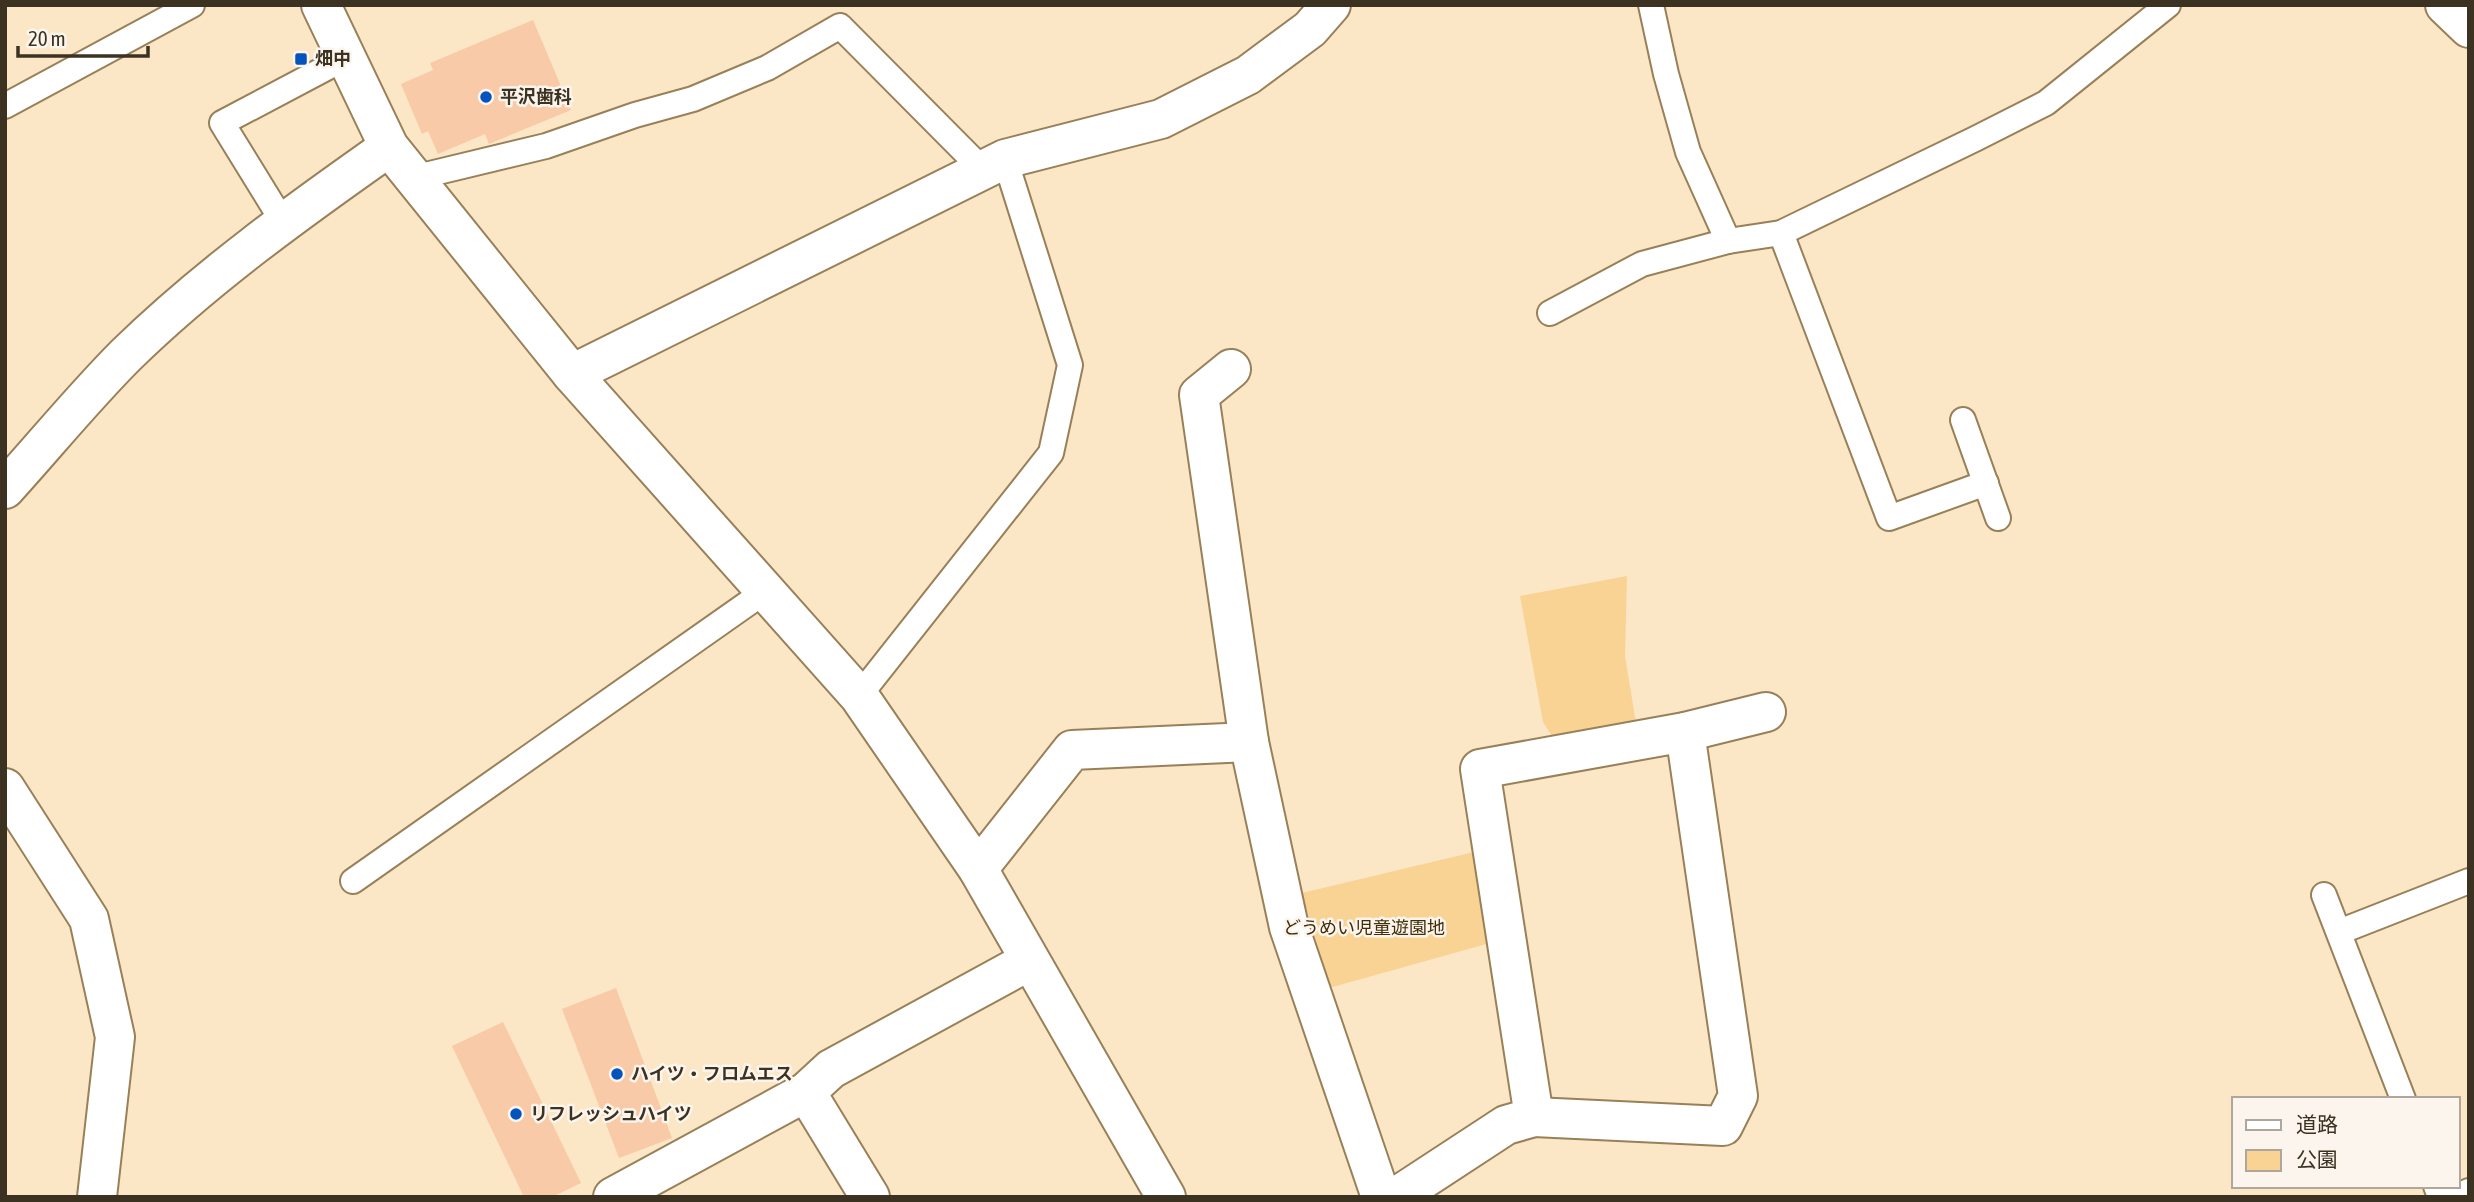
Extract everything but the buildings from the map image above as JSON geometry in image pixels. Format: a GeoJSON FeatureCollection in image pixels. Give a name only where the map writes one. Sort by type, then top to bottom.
{"type":"FeatureCollection","features":[{"type":"Feature","properties":{"kind":"street"},"geometry":{"type":"LineString","coordinates":[[321,5],[389,147],[413,178],[572,374],[859,696],[978,869],[1166,1197]]}},
{"type":"Feature","properties":{"kind":"street"},"geometry":{"type":"LineString","coordinates":[[572,374],[994,164],[1161,120],[1248,75],[1310,29],[1331,5]]}},
{"type":"Feature","properties":{"kind":"street"},"geometry":{"type":"LineString","coordinates":[[2445,5],[2469,28]]}},
{"type":"Feature","properties":{"kind":"street"},"geometry":{"type":"LineString","coordinates":[[5,489],[125,356],[176,310],[283,222],[389,147]]}},
{"type":"Feature","properties":{"kind":"street"},"geometry":{"type":"LineString","coordinates":[[1231,369],[1199,395],[1249,742],[1289,927],[1381,1197]]}},
{"type":"Feature","properties":{"kind":"street"},"geometry":{"type":"LineString","coordinates":[[1534,1117],[1480,769],[1685,732],[1766,712]]}},
{"type":"Feature","properties":{"kind":"street"},"geometry":{"type":"LineString","coordinates":[[1396,1197],[1506,1125],[1534,1117],[1723,1126],[1738,1096],[1685,732]]}},
{"type":"Feature","properties":{"kind":"street"},"geometry":{"type":"LineString","coordinates":[[978,869],[1072,750],[1249,742]]}},
{"type":"Feature","properties":{"kind":"street"},"geometry":{"type":"LineString","coordinates":[[5,788],[89,919],[92,932],[115,1037],[97,1197]]}},
{"type":"Feature","properties":{"kind":"street"},"geometry":{"type":"LineString","coordinates":[[613,1197],[806,1092],[831,1069],[1030,961]]}},
{"type":"Feature","properties":{"kind":"street"},"geometry":{"type":"LineString","coordinates":[[806,1092],[870,1197]]}},
{"type":"Feature","properties":{"kind":"lane"},"geometry":{"type":"LineString","coordinates":[[5,106],[192,5]]}},
{"type":"Feature","properties":{"kind":"lane"},"geometry":{"type":"LineString","coordinates":[[1651,5],[1666,74],[1688,152],[1728,241]]}},
{"type":"Feature","properties":{"kind":"lane"},"geometry":{"type":"LineString","coordinates":[[1550,313],[1642,264],[1728,241],[1781,233],[2046,103],[2168,5]]}},
{"type":"Feature","properties":{"kind":"lane"},"geometry":{"type":"LineString","coordinates":[[413,178],[546,146],[635,115],[693,99],[767,68],[840,26],[994,164],[1070,365],[1051,453],[859,696]]}},
{"type":"Feature","properties":{"kind":"lane"},"geometry":{"type":"LineString","coordinates":[[283,222],[222,123],[345,58]]}},
{"type":"Feature","properties":{"kind":"lane"},"geometry":{"type":"LineString","coordinates":[[1781,233],[1889,518],[1986,483]]}},
{"type":"Feature","properties":{"kind":"lane"},"geometry":{"type":"LineString","coordinates":[[1963,420],[1998,518]]}},
{"type":"Feature","properties":{"kind":"lane"},"geometry":{"type":"LineString","coordinates":[[354,881],[764,592]]}},
{"type":"Feature","properties":{"kind":"lane"},"geometry":{"type":"LineString","coordinates":[[2339,932],[2469,881]]}},
{"type":"Feature","properties":{"kind":"lane"},"geometry":{"type":"LineString","coordinates":[[2324,895],[2402,1097]]}},
{"type":"Feature","properties":{"kind":"lane"},"geometry":{"type":"LineString","coordinates":[[2456,1197],[2469,1191]]}},
{"type":"Feature","properties":{"kind":"green space"},"geometry":{"type":"Polygon","coordinates":[[[1627,576],[1625,656],[1636,723],[1552,736],[1543,722],[1520,596],[1627,576]]]}},
{"type":"Feature","properties":{"kind":"green space","name":"どうめい児童遊園地"},"geometry":{"type":"Polygon","coordinates":[[[1474,852],[1490,943],[1329,988],[1302,893],[1474,852]]]}},
{"type":"Feature","properties":{"kind":"place","name":"畑中"},"geometry":{"type":"Point","coordinates":[301,59]}},
{"type":"Feature","properties":{"kind":"place","name":"平沢歯科"},"geometry":{"type":"Point","coordinates":[486,97]}},
{"type":"Feature","properties":{"kind":"place","name":"ハイツ・フロムエス"},"geometry":{"type":"Point","coordinates":[617,1074]}},
{"type":"Feature","properties":{"kind":"place","name":"リフレッシュハイツ"},"geometry":{"type":"Point","coordinates":[516,1114]}}]}
